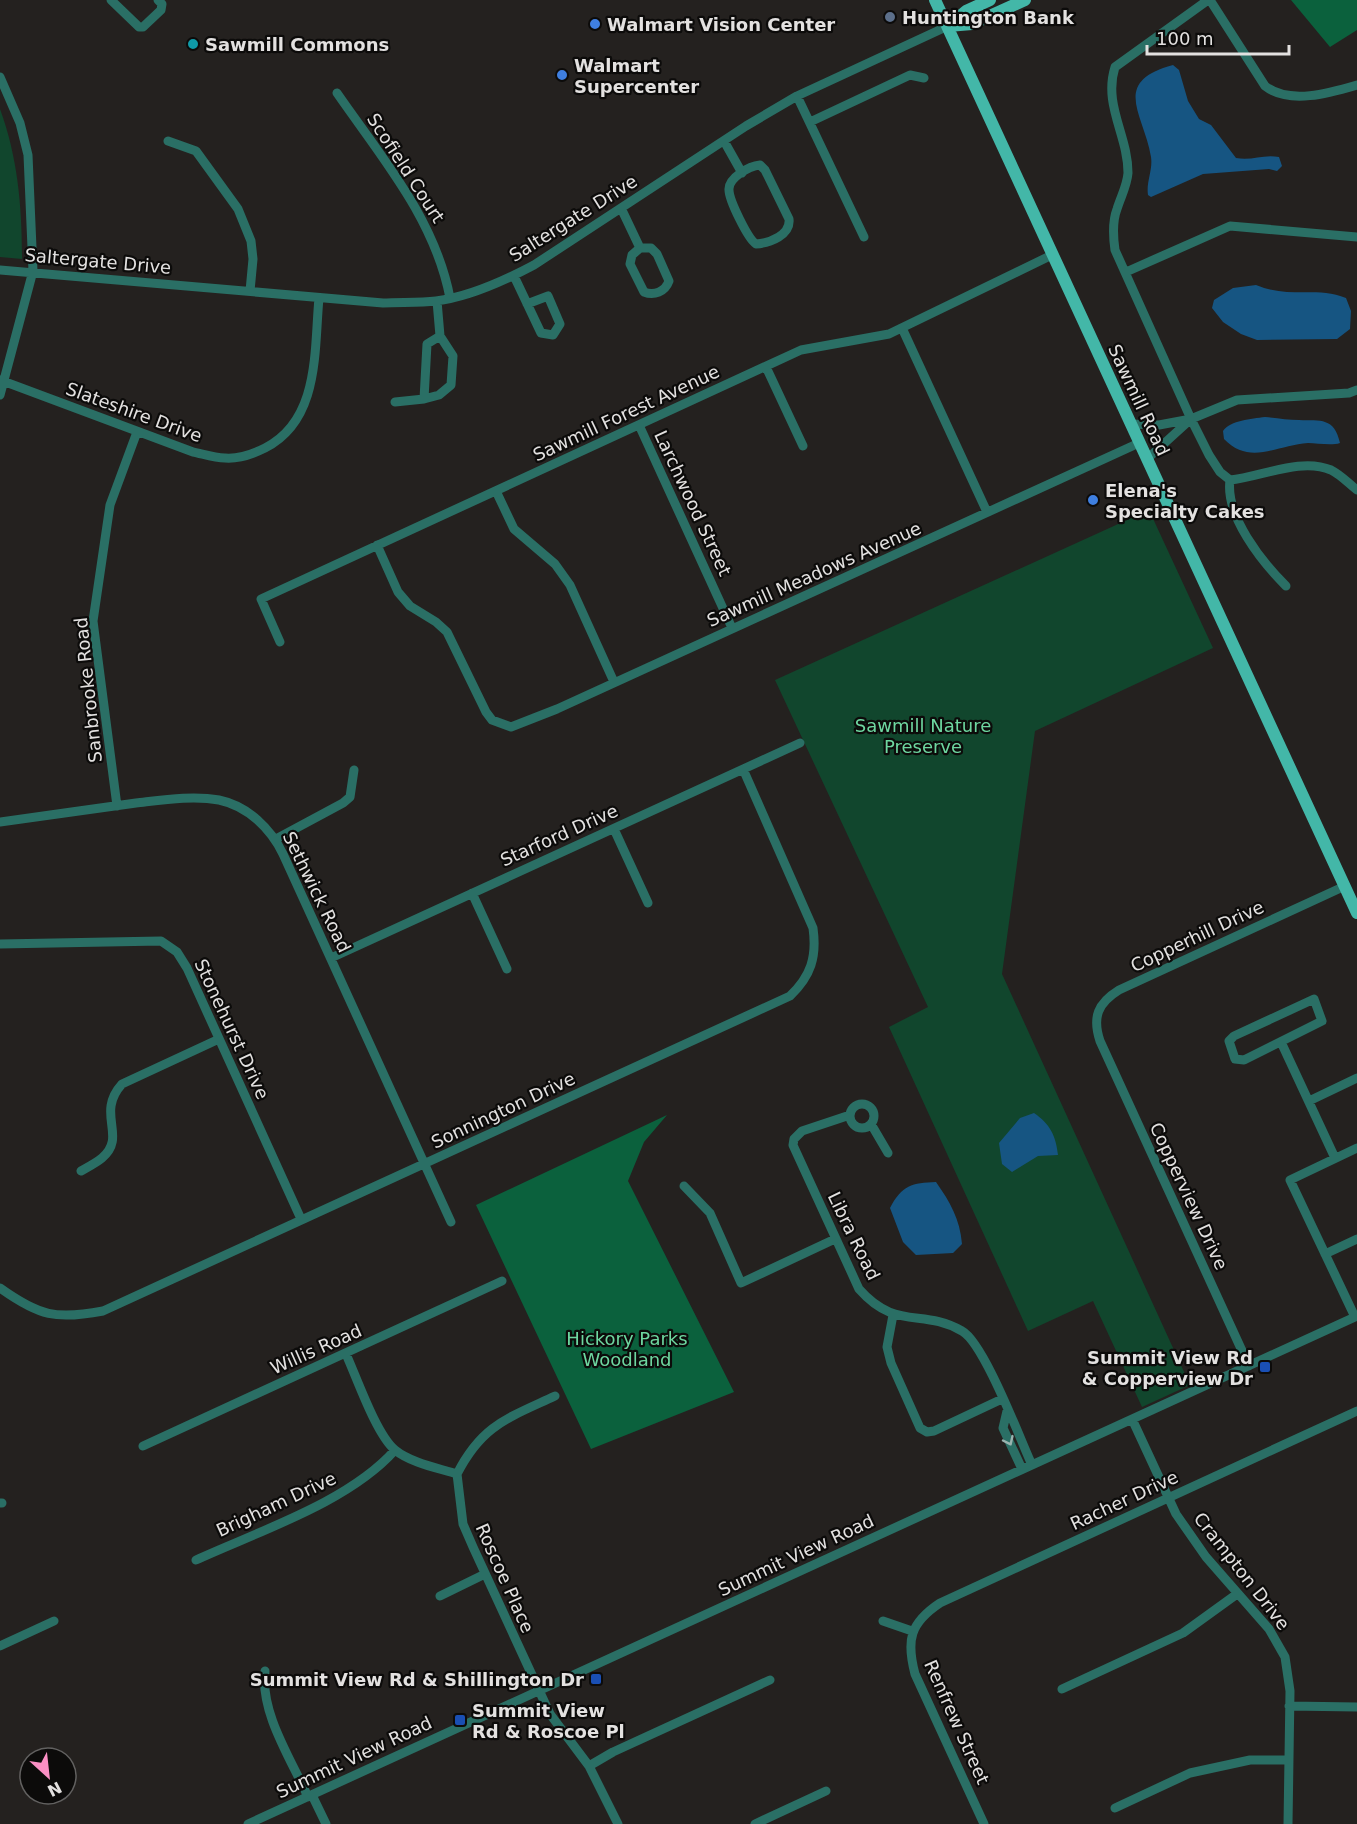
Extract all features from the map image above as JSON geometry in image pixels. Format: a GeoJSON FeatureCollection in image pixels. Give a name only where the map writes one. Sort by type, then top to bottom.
{"type":"FeatureCollection","features":[{"type":"Feature","properties":{"kind":"main road","name":"Sawmill Road"},"geometry":{"type":"LineString","coordinates":[[935,0],[1357,913]]}},
{"type":"Feature","properties":{"kind":"main road"},"geometry":{"type":"LineString","coordinates":[[948,26],[966,11],[990,0]]}},
{"type":"Feature","properties":{"kind":"main road"},"geometry":{"type":"LineString","coordinates":[[948,26],[972,24],[1025,0]]}},
{"type":"Feature","properties":{"kind":"street"},"geometry":{"type":"LineString","coordinates":[[111,0],[139,27],[143,27],[161,10],[162,4],[158,0]]}},
{"type":"Feature","properties":{"kind":"street"},"geometry":{"type":"LineString","coordinates":[[1357,84],[1317,93],[1288,96],[1271,91],[1265,86],[1209,0],[1130,55],[1115,68],[1110,83],[1111,101],[1126,149],[1126,183],[1116,210],[1113,234],[1115,250],[1209,454],[1220,472],[1230,480],[1262,476],[1294,466],[1318,467],[1330,470],[1357,490]]}},
{"type":"Feature","properties":{"kind":"street","name":"Saltergate Drive"},"geometry":{"type":"LineString","coordinates":[[0,270],[33,271],[383,303],[436,301],[450,298],[514,276],[797,96],[948,26]]}},
{"type":"Feature","properties":{"kind":"street"},"geometry":{"type":"LineString","coordinates":[[810,122],[910,75],[924,78]]}},
{"type":"Feature","properties":{"kind":"street"},"geometry":{"type":"LineString","coordinates":[[0,77],[20,123],[28,155],[33,271],[0,395]]}},
{"type":"Feature","properties":{"kind":"street","name":"Scofield Court"},"geometry":{"type":"LineString","coordinates":[[337,93],[421,215],[438,250],[450,298]]}},
{"type":"Feature","properties":{"kind":"street"},"geometry":{"type":"LineString","coordinates":[[797,96],[864,237]]}},
{"type":"Feature","properties":{"kind":"street"},"geometry":{"type":"LineString","coordinates":[[168,141],[196,151],[238,209],[251,241],[253,259],[250,291]]}},
{"type":"Feature","properties":{"kind":"street"},"geometry":{"type":"LineString","coordinates":[[724,141],[742,173]]}},
{"type":"Feature","properties":{"kind":"street"},"geometry":{"type":"LineString","coordinates":[[760,165],[765,170],[789,219],[788,232],[765,243],[752,242],[729,190],[731,182],[742,173],[760,165]]}},
{"type":"Feature","properties":{"kind":"street"},"geometry":{"type":"LineString","coordinates":[[621,208],[640,248]]}},
{"type":"Feature","properties":{"kind":"street"},"geometry":{"type":"LineString","coordinates":[[1126,272],[1230,226],[1357,237]]}},
{"type":"Feature","properties":{"kind":"street"},"geometry":{"type":"LineString","coordinates":[[640,248],[651,248],[657,254],[669,281],[666,288],[656,293],[644,292],[630,264],[632,255],[640,248]]}},
{"type":"Feature","properties":{"kind":"street","name":"Sawmill Forest Avenue"},"geometry":{"type":"LineString","coordinates":[[280,642],[261,598],[801,350],[889,334],[1052,255]]}},
{"type":"Feature","properties":{"kind":"street"},"geometry":{"type":"LineString","coordinates":[[514,276],[527,304]]}},
{"type":"Feature","properties":{"kind":"street","name":"Slateshire Drive"},"geometry":{"type":"LineString","coordinates":[[2,381],[193,452],[225,458],[242,456],[272,444],[286,434],[303,410],[311,383],[319,298]]}},
{"type":"Feature","properties":{"kind":"street"},"geometry":{"type":"LineString","coordinates":[[395,402],[439,395],[451,385],[453,356],[440,336],[436,301]]}},
{"type":"Feature","properties":{"kind":"street"},"geometry":{"type":"LineString","coordinates":[[902,328],[987,512]]}},
{"type":"Feature","properties":{"kind":"street"},"geometry":{"type":"LineString","coordinates":[[424,399],[427,344],[440,336]]}},
{"type":"Feature","properties":{"kind":"street"},"geometry":{"type":"LineString","coordinates":[[766,367],[803,446]]}},
{"type":"Feature","properties":{"kind":"street"},"geometry":{"type":"LineString","coordinates":[[1130,424],[1159,425],[1191,419],[1237,400],[1349,393],[1357,390]]}},
{"type":"Feature","properties":{"kind":"street"},"geometry":{"type":"LineString","coordinates":[[1147,459],[1191,419]]}},
{"type":"Feature","properties":{"kind":"street","name":"Larchwood Street"},"geometry":{"type":"LineString","coordinates":[[639,425],[732,628]]}},
{"type":"Feature","properties":{"kind":"street","name":"Sanbrooke Road"},"geometry":{"type":"LineString","coordinates":[[117,806],[93,621],[110,505],[137,432]]}},
{"type":"Feature","properties":{"kind":"street","name":"Sawmill Meadows Avenue"},"geometry":{"type":"LineString","coordinates":[[377,545],[398,592],[410,606],[436,622],[447,632],[486,712],[501,725],[520,725],[1139,443]]}},
{"type":"Feature","properties":{"kind":"street"},"geometry":{"type":"LineString","coordinates":[[1230,480],[1229,490],[1247,535],[1261,560],[1286,586]]}},
{"type":"Feature","properties":{"kind":"street"},"geometry":{"type":"LineString","coordinates":[[495,491],[514,530],[555,564],[570,585],[614,682]]}},
{"type":"Feature","properties":{"kind":"street","name":"Starford Drive"},"geometry":{"type":"LineString","coordinates":[[331,958],[800,742]]}},
{"type":"Feature","properties":{"kind":"street","name":"Sonnington Drive"},"geometry":{"type":"LineString","coordinates":[[1,1290],[36,1311],[69,1318],[103,1311],[790,996],[800,986],[813,962],[816,948],[813,928],[743,769]]}},
{"type":"Feature","properties":{"kind":"street"},"geometry":{"type":"LineString","coordinates":[[276,839],[350,797],[354,770]]}},
{"type":"Feature","properties":{"kind":"street","name":"Sethwick Road"},"geometry":{"type":"LineString","coordinates":[[0,822],[117,806],[194,799],[219,800],[256,819],[276,839],[451,1222]]}},
{"type":"Feature","properties":{"kind":"street"},"geometry":{"type":"LineString","coordinates":[[614,829],[648,903]]}},
{"type":"Feature","properties":{"kind":"street","name":"Copperhill Drive"},"geometry":{"type":"LineString","coordinates":[[1100,1041],[1095,1026],[1097,1011],[1106,998],[1345,886]]}},
{"type":"Feature","properties":{"kind":"street"},"geometry":{"type":"LineString","coordinates":[[472,893],[507,969]]}},
{"type":"Feature","properties":{"kind":"street","name":"Stonehurst Drive"},"geometry":{"type":"LineString","coordinates":[[0,944],[161,941],[177,952],[187,968],[302,1219]]}},
{"type":"Feature","properties":{"kind":"street"},"geometry":{"type":"LineString","coordinates":[[1314,999],[1322,1021],[1281,1042],[1239,1061],[1234,1059],[1229,1047],[1229,1041],[1234,1036],[1314,999]]}},
{"type":"Feature","properties":{"kind":"street"},"geometry":{"type":"LineString","coordinates":[[81,1171],[103,1157],[111,1147],[114,1134],[109,1107],[113,1094],[122,1084],[219,1039]]}},
{"type":"Feature","properties":{"kind":"street","name":"Copperview Drive"},"geometry":{"type":"LineString","coordinates":[[1100,1041],[1249,1366]]}},
{"type":"Feature","properties":{"kind":"street"},"geometry":{"type":"LineString","coordinates":[[1281,1042],[1335,1158]]}},
{"type":"Feature","properties":{"kind":"street"},"geometry":{"type":"LineString","coordinates":[[1309,1101],[1357,1078]]}},
{"type":"Feature","properties":{"kind":"street"},"geometry":{"type":"LineString","coordinates":[[857,1105],[868,1106],[874,1116],[871,1124],[864,1128],[857,1127],[851,1122],[850,1114],[857,1105]]}},
{"type":"Feature","properties":{"kind":"street","name":"Libra Road"},"geometry":{"type":"LineString","coordinates":[[850,1114],[802,1131],[794,1139],[795,1151],[859,1289],[873,1305],[893,1315],[940,1322],[964,1332],[981,1353],[1007,1411],[1027,1467]]}},
{"type":"Feature","properties":{"kind":"street"},"geometry":{"type":"LineString","coordinates":[[871,1124],[888,1153]]}},
{"type":"Feature","properties":{"kind":"street"},"geometry":{"type":"LineString","coordinates":[[1356,1317],[1290,1180],[1357,1148]]}},
{"type":"Feature","properties":{"kind":"street"},"geometry":{"type":"LineString","coordinates":[[684,1186],[710,1213],[741,1283],[835,1239]]}},
{"type":"Feature","properties":{"kind":"street"},"geometry":{"type":"LineString","coordinates":[[1325,1254],[1357,1239]]}},
{"type":"Feature","properties":{"kind":"street","name":"Willis Road"},"geometry":{"type":"LineString","coordinates":[[143,1446],[502,1281]]}},
{"type":"Feature","properties":{"kind":"street"},"geometry":{"type":"LineString","coordinates":[[893,1315],[887,1347],[891,1363],[920,1428],[927,1432],[934,1431],[1002,1399]]}},
{"type":"Feature","properties":{"kind":"street","name":"Summit View Road"},"geometry":{"type":"LineString","coordinates":[[248,1824],[1356,1317]]}},
{"type":"Feature","properties":{"kind":"street"},"geometry":{"type":"LineString","coordinates":[[346,1354],[377,1424],[395,1450],[457,1474],[476,1441],[506,1418],[555,1396]]}},
{"type":"Feature","properties":{"kind":"street","name":"Racher Drive"},"geometry":{"type":"LineString","coordinates":[[912,1630],[924,1614],[940,1603],[1357,1411]]}},
{"type":"Feature","properties":{"kind":"street","name":"Crampton Drive"},"geometry":{"type":"LineString","coordinates":[[1132,1419],[1176,1514],[1206,1557],[1269,1629],[1285,1657],[1290,1691],[1288,1824]]}},
{"type":"Feature","properties":{"kind":"street","name":"Brigham Drive"},"geometry":{"type":"LineString","coordinates":[[196,1560],[345,1492],[384,1463],[395,1450]]}},
{"type":"Feature","properties":{"kind":"street","name":"Roscoe Place"},"geometry":{"type":"LineString","coordinates":[[457,1474],[463,1524],[485,1574],[550,1714],[589,1766],[618,1824]]}},
{"type":"Feature","properties":{"kind":"street"},"geometry":{"type":"LineString","coordinates":[[440,1596],[485,1574]]}},
{"type":"Feature","properties":{"kind":"street"},"geometry":{"type":"LineString","coordinates":[[1062,1689],[1183,1633],[1237,1594]]}},
{"type":"Feature","properties":{"kind":"street"},"geometry":{"type":"LineString","coordinates":[[0,1646],[54,1621]]}},
{"type":"Feature","properties":{"kind":"street"},"geometry":{"type":"LineString","coordinates":[[883,1621],[912,1630]]}},
{"type":"Feature","properties":{"kind":"street","name":"Renfrew Street"},"geometry":{"type":"LineString","coordinates":[[912,1630],[909,1653],[915,1674],[984,1824]]}},
{"type":"Feature","properties":{"kind":"street"},"geometry":{"type":"LineString","coordinates":[[264,1671],[263,1682],[269,1709],[310,1796],[326,1824]]}},
{"type":"Feature","properties":{"kind":"street"},"geometry":{"type":"LineString","coordinates":[[589,1766],[613,1752],[770,1680]]}},
{"type":"Feature","properties":{"kind":"street"},"geometry":{"type":"LineString","coordinates":[[1289,1706],[1357,1707]]}},
{"type":"Feature","properties":{"kind":"street"},"geometry":{"type":"LineString","coordinates":[[1115,1808],[1190,1773],[1250,1760],[1289,1760]]}},
{"type":"Feature","properties":{"kind":"street"},"geometry":{"type":"LineString","coordinates":[[755,1824],[826,1791]]}},
{"type":"Feature","properties":{"kind":"green space"},"geometry":{"type":"Polygon","coordinates":[[[1291,0],[1357,0],[1357,30],[1330,47],[1291,0]]]}},
{"type":"Feature","properties":{"kind":"green space"},"geometry":{"type":"Polygon","coordinates":[[[0,109],[11,146],[18,183],[22,259],[0,257],[0,109]]]}},
{"type":"Feature","properties":{"kind":"green space","name":"Sawmill Nature Preserve"},"geometry":{"type":"Polygon","coordinates":[[[1149,510],[1213,648],[1035,731],[1002,974],[1190,1385],[1142,1407],[1093,1301],[1028,1331],[889,1027],[928,1007],[775,680],[1149,510]]]}},
{"type":"Feature","properties":{"kind":"green space","name":"Hickory Parks Woodland"},"geometry":{"type":"Polygon","coordinates":[[[667,1115],[644,1142],[628,1181],[734,1392],[591,1449],[476,1205],[667,1115]]]}},
{"type":"Feature","properties":{"kind":"water"},"geometry":{"type":"Polygon","coordinates":[[[1173,65],[1179,70],[1188,101],[1199,119],[1211,125],[1236,158],[1279,157],[1282,166],[1277,171],[1269,169],[1203,174],[1151,197],[1148,195],[1151,157],[1138,113],[1137,90],[1142,80],[1154,72],[1173,65]]]}},
{"type":"Feature","properties":{"kind":"water"},"geometry":{"type":"Polygon","coordinates":[[[1256,285],[1280,291],[1324,293],[1346,298],[1351,311],[1350,329],[1337,339],[1257,340],[1241,334],[1223,322],[1212,308],[1214,300],[1233,288],[1256,285]]]}},
{"type":"Feature","properties":{"kind":"water"},"geometry":{"type":"Polygon","coordinates":[[[1265,417],[1326,422],[1334,429],[1340,443],[1308,443],[1254,453],[1234,447],[1224,439],[1223,431],[1231,424],[1265,417]]]}},
{"type":"Feature","properties":{"kind":"water"},"geometry":{"type":"Polygon","coordinates":[[[1034,1113],[1051,1131],[1058,1155],[1038,1156],[1012,1172],[1002,1164],[999,1143],[1020,1118],[1034,1113]]]}},
{"type":"Feature","properties":{"kind":"water"},"geometry":{"type":"Polygon","coordinates":[[[936,1182],[954,1211],[962,1244],[953,1253],[916,1255],[903,1242],[890,1208],[899,1194],[909,1187],[920,1183],[936,1182]]]}},
{"type":"Feature","properties":{"kind":"place","name":"Huntington Bank"},"geometry":{"type":"Point","coordinates":[890,17]}},
{"type":"Feature","properties":{"kind":"place","name":"Walmart Vision Center"},"geometry":{"type":"Point","coordinates":[595,24]}},
{"type":"Feature","properties":{"kind":"place","name":"Sawmill Commons"},"geometry":{"type":"Point","coordinates":[193,44]}},
{"type":"Feature","properties":{"kind":"place","name":"Walmart Supercenter"},"geometry":{"type":"Point","coordinates":[562,75]}},
{"type":"Feature","properties":{"kind":"place","name":"Elena's Specialty Cakes"},"geometry":{"type":"Point","coordinates":[1093,500]}},
{"type":"Feature","properties":{"kind":"place","name":"Summit View Rd & Copperview Dr"},"geometry":{"type":"Point","coordinates":[1265,1367]}},
{"type":"Feature","properties":{"kind":"place","name":"Summit View Rd & Shillington Dr"},"geometry":{"type":"Point","coordinates":[596,1679]}},
{"type":"Feature","properties":{"kind":"place","name":"Summit View Rd & Roscoe Pl"},"geometry":{"type":"Point","coordinates":[460,1720]}}]}
